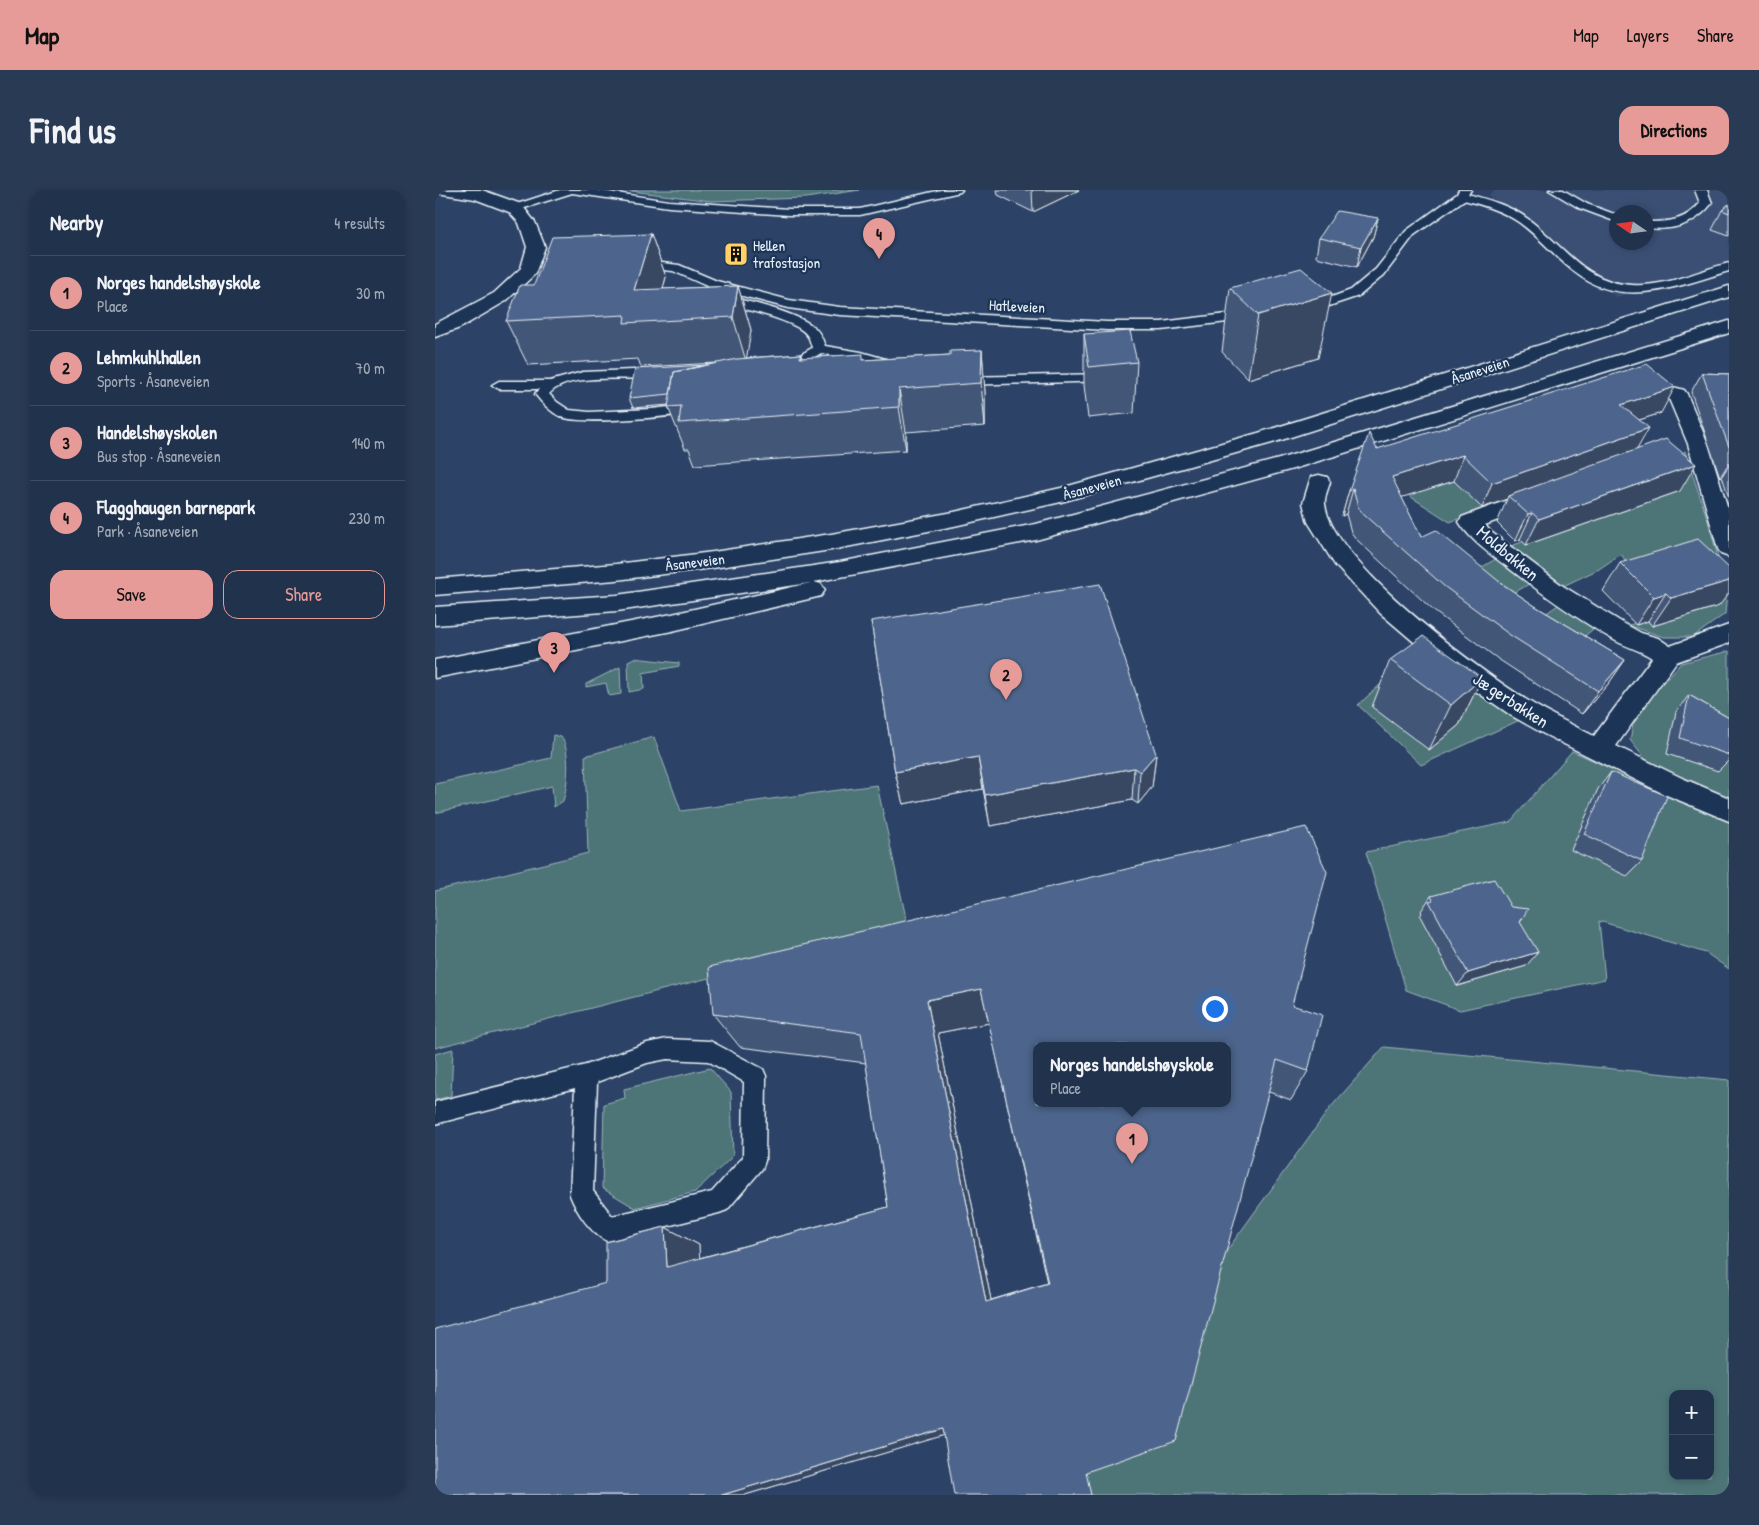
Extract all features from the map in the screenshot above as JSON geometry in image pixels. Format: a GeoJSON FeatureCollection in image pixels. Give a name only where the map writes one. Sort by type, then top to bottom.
{"type":"FeatureCollection","features":[{"type":"Feature","properties":{"kind":"main road"},"geometry":{"type":"LineString","coordinates":[[435,331],[453,324],[500,298],[534,270],[536,246],[527,222],[515,208],[478,194],[443,190]]}},
{"type":"Feature","properties":{"kind":"main road","name":"Åsaneveien"},"geometry":{"type":"LineString","coordinates":[[435,586],[616,572],[713,560],[840,540],[954,519],[1061,496],[1265,438],[1729,291]]}},
{"type":"Feature","properties":{"kind":"main road","name":"Åsaneveien"},"geometry":{"type":"LineString","coordinates":[[435,616],[617,603],[841,570],[1037,532],[1286,464],[1729,328]]}},
{"type":"Feature","properties":{"kind":"main road"},"geometry":{"type":"LineString","coordinates":[[1677,394],[1698,444],[1729,549]]}},
{"type":"Feature","properties":{"kind":"main road","name":"Jægerbakken"},"geometry":{"type":"LineString","coordinates":[[1319,482],[1314,503],[1319,522],[1343,559],[1389,607],[1464,670],[1521,709],[1673,786],[1729,810]]}},
{"type":"Feature","properties":{"kind":"main road","name":"Moldbakken"},"geometry":{"type":"LineString","coordinates":[[1557,490],[1470,522],[1483,537],[1555,592],[1615,629],[1633,639],[1649,644],[1667,656]]}},
{"type":"Feature","properties":{"kind":"main road"},"geometry":{"type":"LineString","coordinates":[[435,669],[736,609],[1037,532]]}},
{"type":"Feature","properties":{"kind":"main road"},"geometry":{"type":"LineString","coordinates":[[1599,750],[1667,656],[1729,634]]}},
{"type":"Feature","properties":{"kind":"lane"},"geometry":{"type":"LineString","coordinates":[[515,208],[572,190],[669,204],[789,212],[860,212],[956,190]]}},
{"type":"Feature","properties":{"kind":"lane"},"geometry":{"type":"LineString","coordinates":[[1555,190],[1583,206],[1609,216]]}},
{"type":"Feature","properties":{"kind":"lane"},"geometry":{"type":"LineString","coordinates":[[1654,225],[1672,225],[1689,220],[1706,204],[1701,190]]}},
{"type":"Feature","properties":{"kind":"lane"},"geometry":{"type":"LineString","coordinates":[[1295,309],[1323,304],[1355,293],[1380,272],[1410,233],[1464,193],[1510,212],[1526,223],[1582,275],[1614,287],[1634,289],[1669,285],[1729,267]]}},
{"type":"Feature","properties":{"kind":"lane","name":"Hatleveien"},"geometry":{"type":"LineString","coordinates":[[629,264],[675,268],[713,284],[788,304],[840,311],[929,318],[1107,326],[1161,326],[1268,313]]}},
{"type":"Feature","properties":{"kind":"lane"},"geometry":{"type":"LineString","coordinates":[[713,284],[713,294],[724,302],[775,314],[806,327],[816,337],[819,349]]}},
{"type":"Feature","properties":{"kind":"lane"},"geometry":{"type":"LineString","coordinates":[[769,366],[798,362],[819,349],[861,356],[907,370]]}},
{"type":"Feature","properties":{"kind":"lane"},"geometry":{"type":"LineString","coordinates":[[499,385],[550,385],[583,376],[671,372]]}},
{"type":"Feature","properties":{"kind":"lane"},"geometry":{"type":"LineString","coordinates":[[944,381],[1108,378]]}},
{"type":"Feature","properties":{"kind":"lane"},"geometry":{"type":"LineString","coordinates":[[550,385],[542,394],[552,405],[566,414],[589,416],[652,413],[705,406]]}},
{"type":"Feature","properties":{"kind":"lane"},"geometry":{"type":"LineString","coordinates":[[435,1113],[586,1075],[647,1053],[667,1049],[710,1051],[755,1076],[754,1161],[719,1202],[607,1228],[581,1195],[586,1075]]}},
{"type":"Feature","properties":{"kind":"shaded area"},"geometry":{"type":"Polygon","coordinates":[[[1495,190],[1729,190],[1729,263],[1616,297],[1489,195],[1495,190]]]}},
{"type":"Feature","properties":{"kind":"green space"},"geometry":{"type":"Polygon","coordinates":[[[623,190],[860,190],[806,198],[711,201],[623,190]]]}},
{"type":"Feature","properties":{"kind":"green space"},"geometry":{"type":"Polygon","coordinates":[[[1685,451],[1709,524],[1727,591],[1725,614],[1693,637],[1664,637],[1628,625],[1648,621],[1652,626],[1675,618],[1638,580],[1621,554],[1599,569],[1559,588],[1506,548],[1522,542],[1685,451]]]}},
{"type":"Feature","properties":{"kind":"green space"},"geometry":{"type":"Polygon","coordinates":[[[1496,467],[1524,495],[1450,522],[1408,495],[1496,467]]]}},
{"type":"Feature","properties":{"kind":"green space"},"geometry":{"type":"Polygon","coordinates":[[[1499,557],[1529,584],[1490,607],[1457,582],[1499,557]]]}},
{"type":"Feature","properties":{"kind":"green space"},"geometry":{"type":"Polygon","coordinates":[[[1561,603],[1598,625],[1562,655],[1522,630],[1561,603]]]}},
{"type":"Feature","properties":{"kind":"green space"},"geometry":{"type":"Polygon","coordinates":[[[1418,650],[1522,719],[1421,765],[1358,705],[1418,650]]]}},
{"type":"Feature","properties":{"kind":"green space"},"geometry":{"type":"Polygon","coordinates":[[[1729,651],[1729,799],[1648,763],[1630,740],[1634,719],[1656,690],[1681,663],[1729,651]]]}},
{"type":"Feature","properties":{"kind":"green space"},"geometry":{"type":"Polygon","coordinates":[[[634,658],[679,663],[679,666],[643,673],[644,689],[629,692],[628,661],[634,658]]]}},
{"type":"Feature","properties":{"kind":"green space"},"geometry":{"type":"Polygon","coordinates":[[[620,667],[621,694],[609,696],[606,683],[586,687],[586,684],[620,667]]]}},
{"type":"Feature","properties":{"kind":"green space"},"geometry":{"type":"Polygon","coordinates":[[[553,735],[561,737],[564,743],[568,768],[563,801],[554,807],[552,786],[435,813],[435,784],[551,758],[553,735]]]}},
{"type":"Feature","properties":{"kind":"green space"},"geometry":{"type":"Polygon","coordinates":[[[654,737],[681,811],[877,785],[908,927],[435,1048],[435,891],[588,853],[585,756],[654,737]]]}},
{"type":"Feature","properties":{"kind":"green space"},"geometry":{"type":"Polygon","coordinates":[[[1572,751],[1729,821],[1729,969],[1706,953],[1599,921],[1605,979],[1460,1010],[1406,990],[1366,852],[1510,822],[1572,751]]]}},
{"type":"Feature","properties":{"kind":"green space"},"geometry":{"type":"Polygon","coordinates":[[[1384,1047],[1729,1080],[1729,1495],[1050,1495],[1330,1108],[1384,1047]]]}},
{"type":"Feature","properties":{"kind":"green space"},"geometry":{"type":"Polygon","coordinates":[[[453,1049],[451,1096],[435,1100],[435,1054],[453,1049]]]}},
{"type":"Feature","properties":{"kind":"green space"},"geometry":{"type":"Polygon","coordinates":[[[710,1068],[731,1092],[733,1156],[695,1192],[635,1208],[602,1188],[604,1104],[625,1098],[624,1089],[710,1068]]]}},
{"type":"Feature","properties":{"kind":"building"},"geometry":{"type":"Polygon","coordinates":[[[1729,204],[1729,213],[1722,210],[1729,204]]]}},
{"type":"Feature","properties":{"kind":"building"},"geometry":{"type":"Polygon","coordinates":[[[1337,211],[1378,218],[1361,247],[1319,238],[1337,211]]]}},
{"type":"Feature","properties":{"kind":"building"},"geometry":{"type":"Polygon","coordinates":[[[651,234],[634,290],[738,286],[733,317],[624,323],[625,315],[506,321],[520,285],[534,285],[552,237],[651,234]]]}},
{"type":"Feature","properties":{"kind":"building"},"geometry":{"type":"Polygon","coordinates":[[[1301,268],[1332,293],[1258,315],[1230,288],[1301,268]]]}},
{"type":"Feature","properties":{"kind":"building"},"geometry":{"type":"Polygon","coordinates":[[[1130,331],[1137,362],[1089,367],[1084,334],[1130,331]]]}},
{"type":"Feature","properties":{"kind":"building"},"geometry":{"type":"Polygon","coordinates":[[[982,350],[981,383],[899,389],[899,407],[679,423],[681,406],[668,407],[674,372],[737,359],[801,354],[800,358],[863,354],[863,360],[950,355],[950,351],[982,350]]]}},
{"type":"Feature","properties":{"kind":"building"},"geometry":{"type":"Polygon","coordinates":[[[1647,364],[1675,387],[1621,405],[1649,428],[1492,483],[1463,455],[1392,477],[1421,537],[1436,530],[1501,583],[1535,606],[1625,660],[1598,691],[1510,635],[1445,587],[1363,514],[1358,507],[1353,489],[1349,491],[1369,433],[1377,449],[1647,364]]]}},
{"type":"Feature","properties":{"kind":"building"},"geometry":{"type":"Polygon","coordinates":[[[707,365],[674,372],[670,394],[629,398],[635,369],[707,365]]]}},
{"type":"Feature","properties":{"kind":"building"},"geometry":{"type":"Polygon","coordinates":[[[1702,373],[1729,374],[1729,447],[1702,373]]]}},
{"type":"Feature","properties":{"kind":"building"},"geometry":{"type":"Polygon","coordinates":[[[1666,439],[1696,464],[1539,519],[1532,513],[1528,514],[1508,496],[1666,439]]]}},
{"type":"Feature","properties":{"kind":"building"},"geometry":{"type":"Polygon","coordinates":[[[1698,539],[1729,568],[1729,581],[1671,598],[1666,593],[1654,597],[1620,563],[1698,539]]]}},
{"type":"Feature","properties":{"kind":"building"},"geometry":{"type":"Polygon","coordinates":[[[1100,584],[1156,754],[1140,772],[1134,768],[985,795],[978,757],[895,772],[871,621],[1100,584]]]}},
{"type":"Feature","properties":{"kind":"building"},"geometry":{"type":"Polygon","coordinates":[[[1423,636],[1482,678],[1451,705],[1390,660],[1423,636]]]}},
{"type":"Feature","properties":{"kind":"building"},"geometry":{"type":"Polygon","coordinates":[[[1689,695],[1729,718],[1729,755],[1680,738],[1689,695]]]}},
{"type":"Feature","properties":{"kind":"building"},"geometry":{"type":"Polygon","coordinates":[[[1611,772],[1667,796],[1642,861],[1584,834],[1611,772]]]}},
{"type":"Feature","properties":{"kind":"building"},"geometry":{"type":"Polygon","coordinates":[[[1306,827],[1327,872],[1292,1005],[1322,1015],[1308,1071],[1277,1060],[1176,1441],[1086,1472],[1091,1495],[954,1495],[943,1429],[722,1495],[435,1495],[435,1329],[606,1283],[606,1242],[665,1227],[667,1267],[888,1207],[861,1033],[713,1014],[709,967],[1306,827]],[[981,989],[927,1000],[986,1302],[1048,1283],[981,989]]]}},
{"type":"Feature","properties":{"kind":"building"},"geometry":{"type":"Polygon","coordinates":[[[1494,879],[1511,907],[1528,909],[1520,922],[1538,952],[1468,973],[1429,901],[1433,900],[1431,896],[1494,879]]]}},
{"type":"Feature","properties":{"kind":"place","name":"Hellen trafostasjon"},"geometry":{"type":"Point","coordinates":[736,254]}},
{"type":"Feature","properties":{"kind":"place","name":"Flagghaugen barnepark"},"geometry":{"type":"Point","coordinates":[879,259]}},
{"type":"Feature","properties":{"kind":"place","name":"Handelshøyskolen"},"geometry":{"type":"Point","coordinates":[554,673]}},
{"type":"Feature","properties":{"kind":"place","name":"Lehmkuhlhallen"},"geometry":{"type":"Point","coordinates":[1006,700]}},
{"type":"Feature","properties":{"kind":"place","name":"Norges handelshøyskole"},"geometry":{"type":"Point","coordinates":[1132,1164]}}]}
